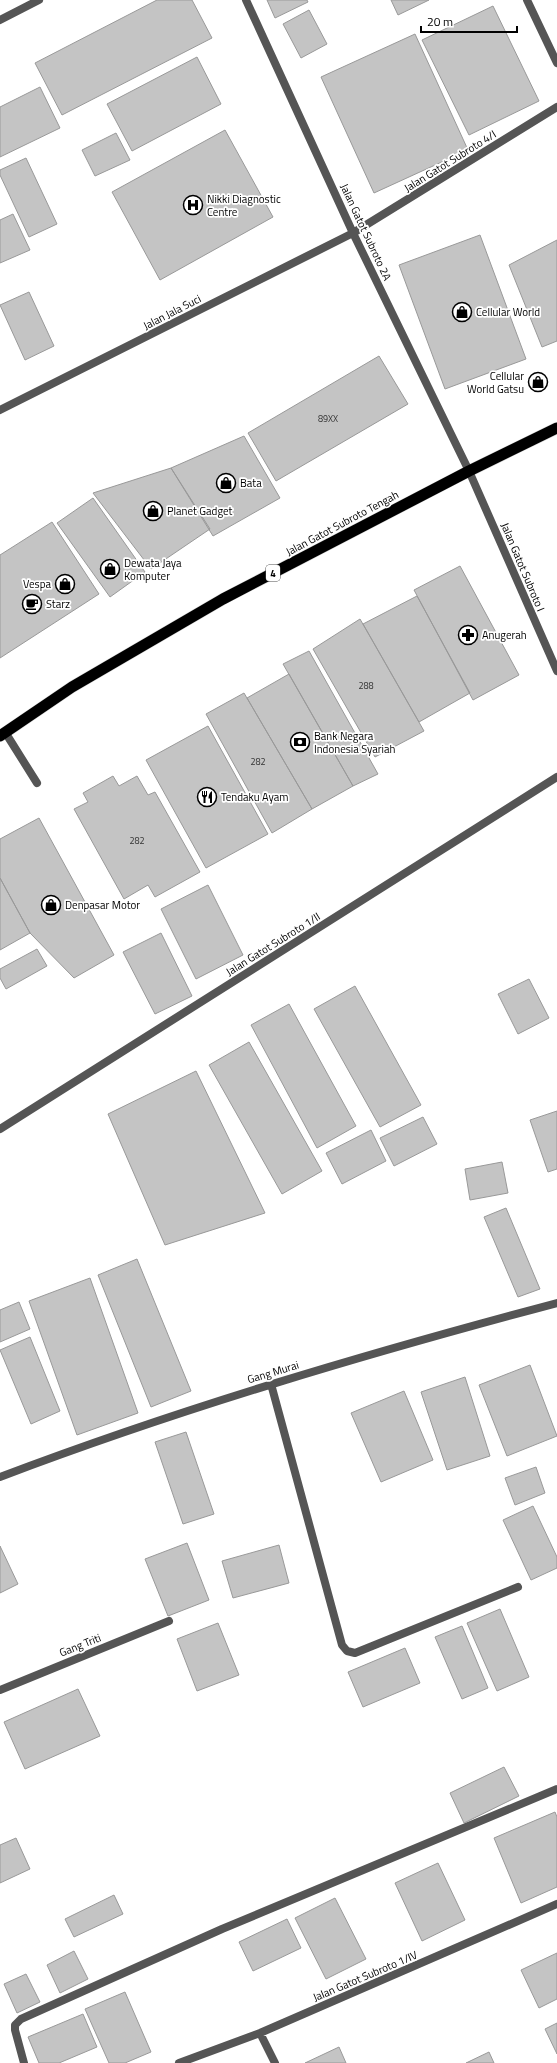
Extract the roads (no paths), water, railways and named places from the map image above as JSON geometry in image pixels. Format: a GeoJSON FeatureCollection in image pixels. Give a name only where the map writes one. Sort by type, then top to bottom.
{"type":"FeatureCollection","features":[{"type":"Feature","properties":{"kind":"highway","name":"Jalan Gatot Subroto Tengah"},"geometry":{"type":"LineString","coordinates":[[3,734],[72,687],[223,599],[469,471],[557,428]]}},
{"type":"Feature","properties":{"kind":"street"},"geometry":{"type":"LineString","coordinates":[[0,20],[39,0]]}},
{"type":"Feature","properties":{"kind":"street","name":"Jalan Gatot Subroto 2A"},"geometry":{"type":"LineString","coordinates":[[246,0],[353,233],[469,471]]}},
{"type":"Feature","properties":{"kind":"street"},"geometry":{"type":"LineString","coordinates":[[527,0],[557,63]]}},
{"type":"Feature","properties":{"kind":"street","name":"Jalan Gatot Subroto 4/I"},"geometry":{"type":"LineString","coordinates":[[353,233],[557,107]]}},
{"type":"Feature","properties":{"kind":"street","name":"Jalan Jala Suci"},"geometry":{"type":"LineString","coordinates":[[0,410],[353,233]]}},
{"type":"Feature","properties":{"kind":"street","name":"Jalan Gatot Subroto I"},"geometry":{"type":"LineString","coordinates":[[469,471],[557,671]]}},
{"type":"Feature","properties":{"kind":"street"},"geometry":{"type":"LineString","coordinates":[[3,734],[37,783]]}},
{"type":"Feature","properties":{"kind":"street","name":"Jalan Gatot Subroto 1/II"},"geometry":{"type":"LineString","coordinates":[[0,1129],[557,777]]}},
{"type":"Feature","properties":{"kind":"street","name":"Gang Murai"},"geometry":{"type":"LineString","coordinates":[[0,1477],[79,1447],[271,1384],[557,1302]]}},
{"type":"Feature","properties":{"kind":"street"},"geometry":{"type":"LineString","coordinates":[[271,1384],[342,1645],[347,1651],[355,1653],[518,1587]]}},
{"type":"Feature","properties":{"kind":"street","name":"Gang Triti"},"geometry":{"type":"LineString","coordinates":[[0,1690],[169,1621]]}},
{"type":"Feature","properties":{"kind":"street"},"geometry":{"type":"LineString","coordinates":[[24,2063],[15,2030],[15,2025],[21,2019],[222,1929],[557,1790]]}},
{"type":"Feature","properties":{"kind":"street","name":"Jalan Gatot Subroto 1/IV"},"geometry":{"type":"LineString","coordinates":[[179,2063],[260,2033],[557,1904]]}},
{"type":"Feature","properties":{"kind":"street"},"geometry":{"type":"LineString","coordinates":[[260,2033],[275,2063]]}},
{"type":"Feature","properties":{"kind":"place","name":"Nikki Diagnostic Centre"},"geometry":{"type":"Point","coordinates":[193,205]}},
{"type":"Feature","properties":{"kind":"place","name":"Cellular World"},"geometry":{"type":"Point","coordinates":[462,312]}},
{"type":"Feature","properties":{"kind":"place","name":"Cellular World Gatsu"},"geometry":{"type":"Point","coordinates":[538,382]}},
{"type":"Feature","properties":{"kind":"place","name":"Bata"},"geometry":{"type":"Point","coordinates":[226,483]}},
{"type":"Feature","properties":{"kind":"place","name":"Planet Gadget"},"geometry":{"type":"Point","coordinates":[153,511]}},
{"type":"Feature","properties":{"kind":"place","name":"Dewata Jaya Komputer"},"geometry":{"type":"Point","coordinates":[110,569]}},
{"type":"Feature","properties":{"kind":"place","name":"Vespa"},"geometry":{"type":"Point","coordinates":[65,584]}},
{"type":"Feature","properties":{"kind":"place","name":"Starz"},"geometry":{"type":"Point","coordinates":[32,604]}},
{"type":"Feature","properties":{"kind":"place","name":"Anugerah"},"geometry":{"type":"Point","coordinates":[468,635]}},
{"type":"Feature","properties":{"kind":"place","name":"Bank Negara Indonesia Syariah"},"geometry":{"type":"Point","coordinates":[300,742]}},
{"type":"Feature","properties":{"kind":"place","name":"Tendaku Ayam"},"geometry":{"type":"Point","coordinates":[207,797]}},
{"type":"Feature","properties":{"kind":"place","name":"Denpasar Motor"},"geometry":{"type":"Point","coordinates":[51,905]}}]}
